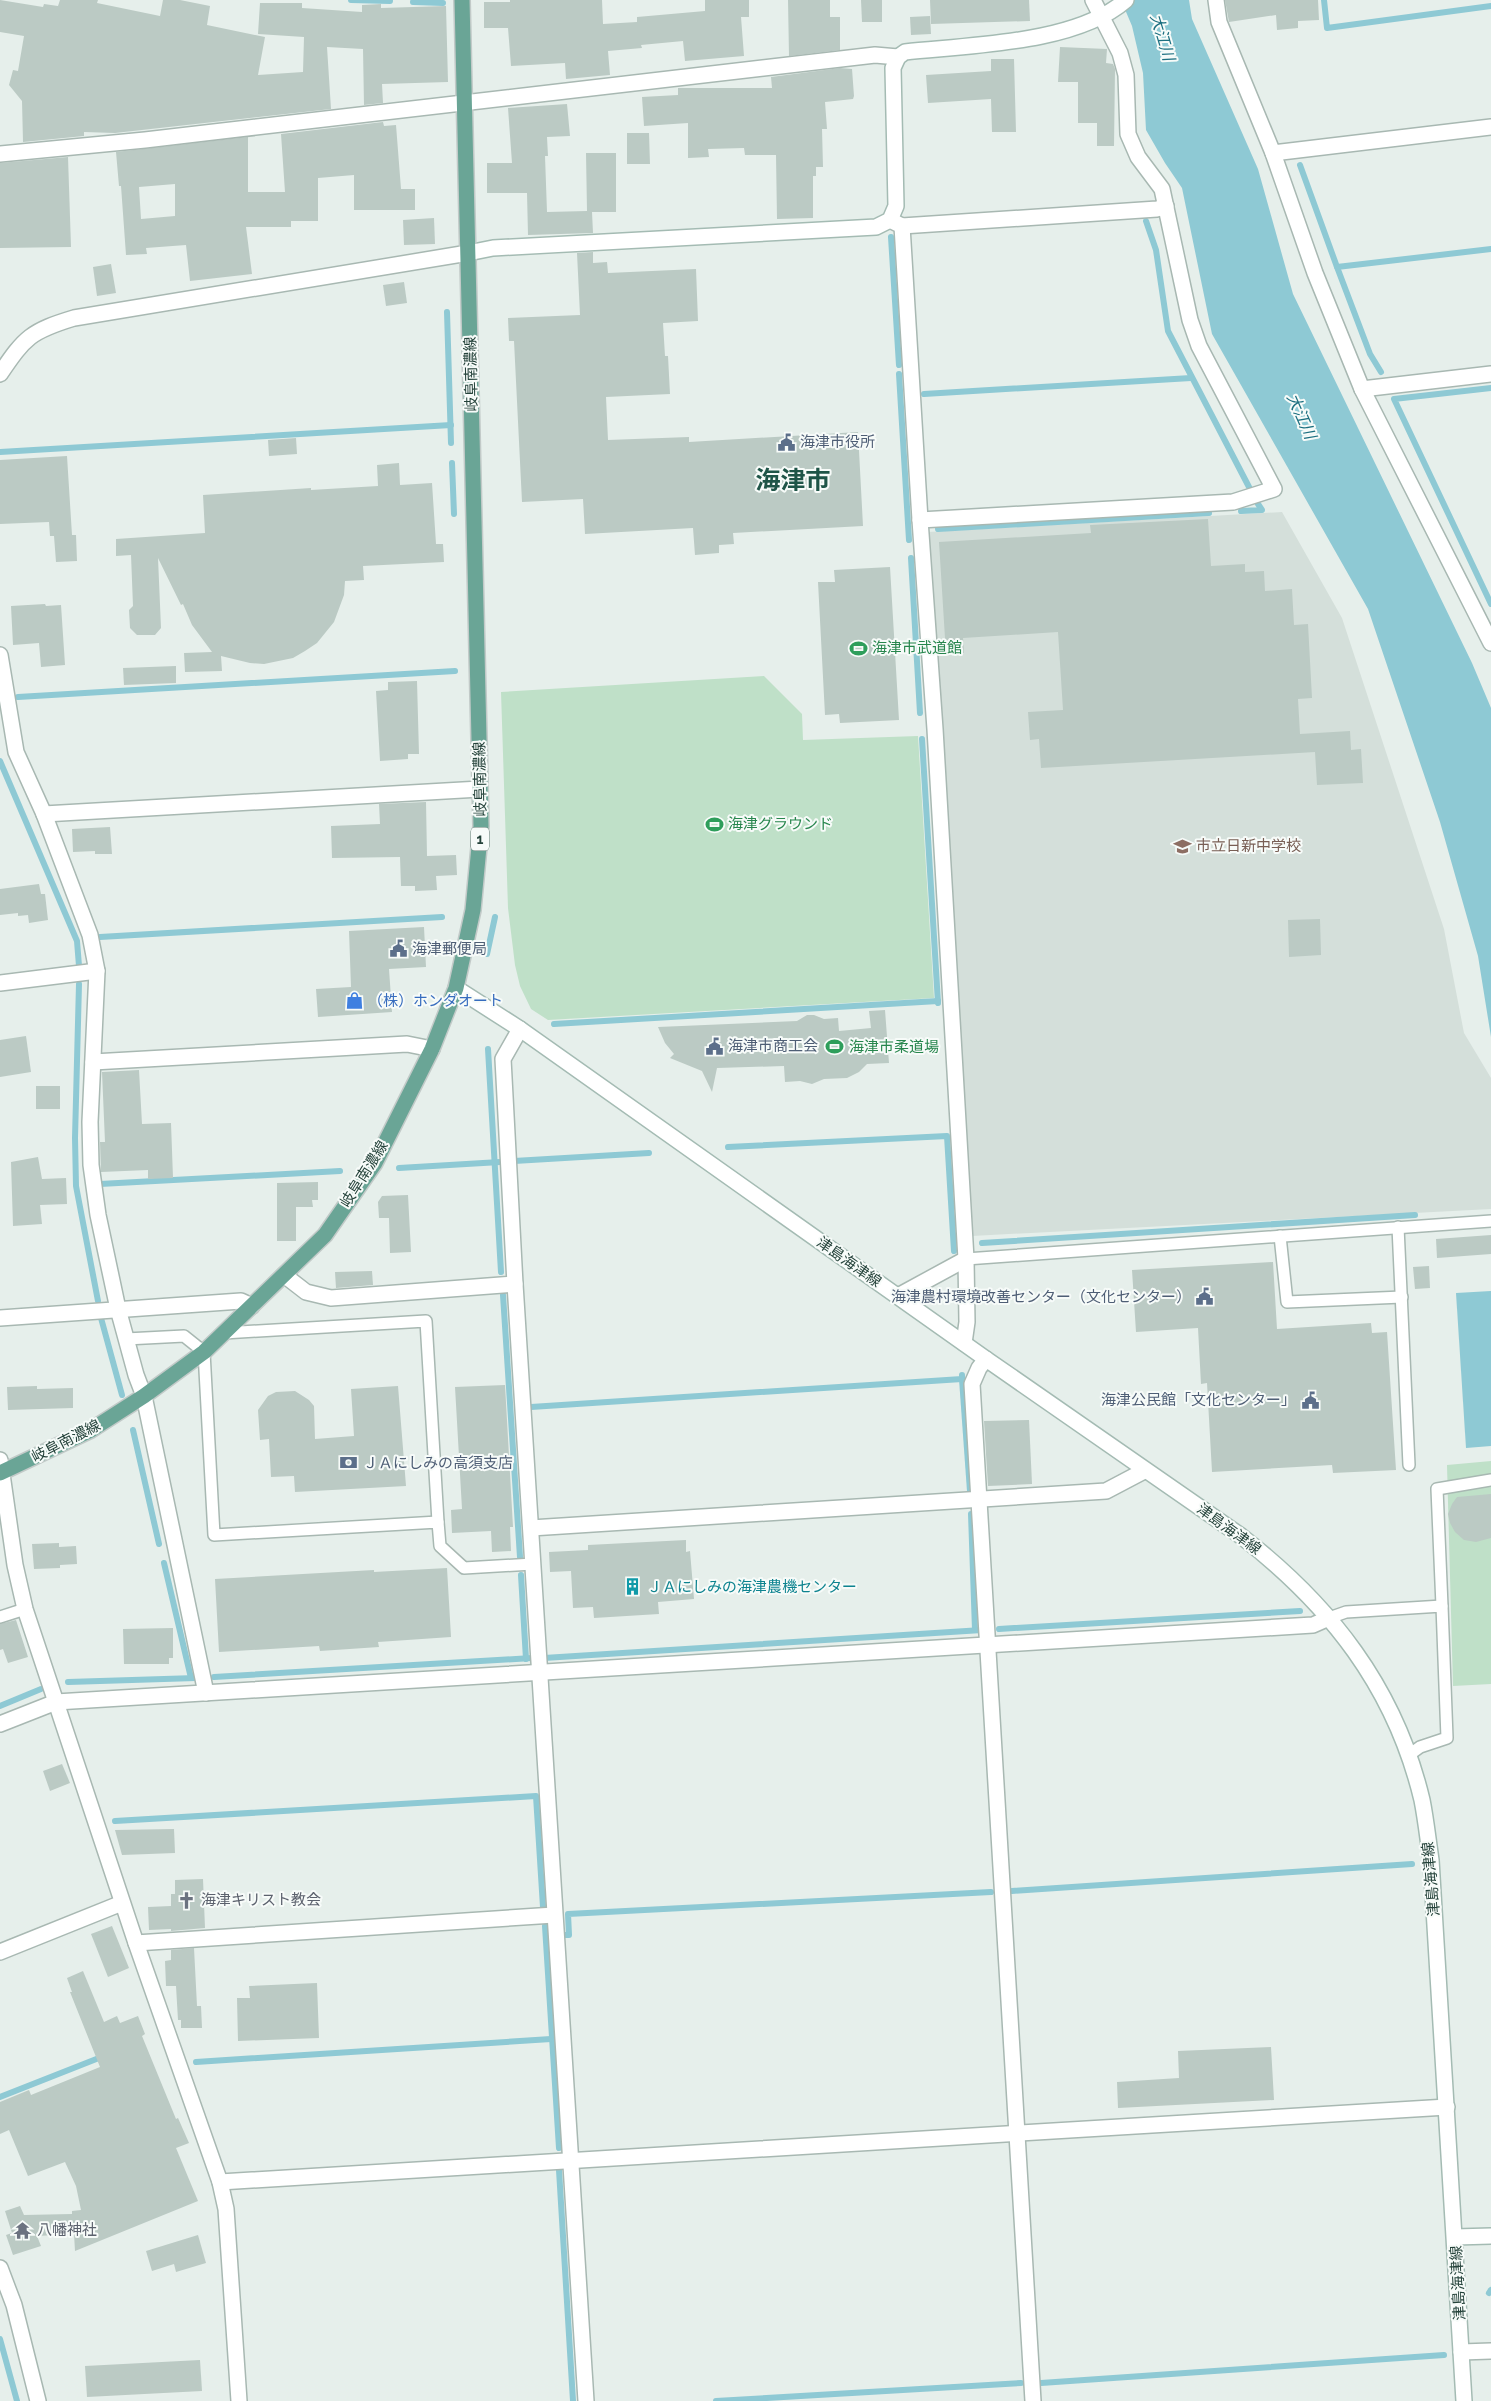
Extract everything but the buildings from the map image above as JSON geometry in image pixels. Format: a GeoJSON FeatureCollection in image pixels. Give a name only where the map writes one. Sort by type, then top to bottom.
{"type":"FeatureCollection","features":[{"type":"Feature","properties":{"kind":"main road","name":"岐阜南濃線"},"geometry":{"type":"LineString","coordinates":[[1,1469],[91,1430],[144,1396],[204,1352],[325,1235],[375,1163],[432,1049],[456,988],[473,910],[481,826],[462,0]]}},
{"type":"Feature","properties":{"kind":"street"},"geometry":{"type":"LineString","coordinates":[[920,520],[1234,502],[1274,489],[1199,346],[1190,320],[1162,189],[1138,158],[1128,134],[1126,75],[1120,53],[1093,0]]}},
{"type":"Feature","properties":{"kind":"street"},"geometry":{"type":"LineString","coordinates":[[1216,0],[1219,22],[1274,153],[1315,273],[1362,389],[1485,618],[1491,644]]}},
{"type":"Feature","properties":{"kind":"street"},"geometry":{"type":"LineString","coordinates":[[964,1343],[967,1322],[966,1259],[935,729],[896,223],[893,68],[898,57],[906,52],[1029,38],[1065,30],[1100,17],[1122,3]]}},
{"type":"Feature","properties":{"kind":"street"},"geometry":{"type":"LineString","coordinates":[[0,154],[875,55],[898,57]]}},
{"type":"Feature","properties":{"kind":"street"},"geometry":{"type":"LineString","coordinates":[[1274,153],[1491,127]]}},
{"type":"Feature","properties":{"kind":"street"},"geometry":{"type":"LineString","coordinates":[[0,374],[20,344],[43,327],[74,318],[493,248],[876,227],[896,223],[1157,209],[1166,206]]}},
{"type":"Feature","properties":{"kind":"street"},"geometry":{"type":"LineString","coordinates":[[1362,389],[1491,374]]}},
{"type":"Feature","properties":{"kind":"street"},"geometry":{"type":"LineString","coordinates":[[0,654],[16,752],[44,814],[90,936],[97,971],[90,1122],[91,1165],[98,1214],[118,1309],[144,1396],[206,1693]]}},
{"type":"Feature","properties":{"kind":"street"},"geometry":{"type":"LineString","coordinates":[[44,814],[480,788]]}},
{"type":"Feature","properties":{"kind":"street"},"geometry":{"type":"LineString","coordinates":[[0,983],[97,971]]}},
{"type":"Feature","properties":{"kind":"street","name":"津島海津線"},"geometry":{"type":"LineString","coordinates":[[456,988],[520,1029],[1144,1471],[1203,1508],[1272,1560],[1329,1618],[1358,1654],[1393,1717],[1408,1755],[1422,1800],[1431,1860],[1464,2401]]}},
{"type":"Feature","properties":{"kind":"street"},"geometry":{"type":"LineString","coordinates":[[520,1029],[503,1059],[569,2160],[586,2401]]}},
{"type":"Feature","properties":{"kind":"street"},"geometry":{"type":"LineString","coordinates":[[93,1062],[407,1044],[432,1049]]}},
{"type":"Feature","properties":{"kind":"street"},"geometry":{"type":"LineString","coordinates":[[898,1296],[966,1259]]}},
{"type":"Feature","properties":{"kind":"street"},"geometry":{"type":"LineString","coordinates":[[284,1275],[306,1292],[331,1298],[515,1284]]}},
{"type":"Feature","properties":{"kind":"street"},"geometry":{"type":"LineString","coordinates":[[0,1318],[241,1301],[252,1306]]}},
{"type":"Feature","properties":{"kind":"street"},"geometry":{"type":"LineString","coordinates":[[986,1359],[972,1384],[1034,2401]]}},
{"type":"Feature","properties":{"kind":"street"},"geometry":{"type":"LineString","coordinates":[[1,1469],[15,1565],[25,1609],[122,1903],[220,2182],[226,2209],[239,2401]]}},
{"type":"Feature","properties":{"kind":"street"},"geometry":{"type":"LineString","coordinates":[[531,1528],[1106,1492],[1144,1471]]}},
{"type":"Feature","properties":{"kind":"street"},"geometry":{"type":"LineString","coordinates":[[0,1724],[56,1702],[1313,1625],[1329,1618]]}},
{"type":"Feature","properties":{"kind":"street"},"geometry":{"type":"LineString","coordinates":[[0,1952],[122,1903]]}},
{"type":"Feature","properties":{"kind":"street"},"geometry":{"type":"LineString","coordinates":[[136,1943],[554,1915]]}},
{"type":"Feature","properties":{"kind":"street"},"geometry":{"type":"LineString","coordinates":[[220,2182],[1447,2107]]}},
{"type":"Feature","properties":{"kind":"street"},"geometry":{"type":"LineString","coordinates":[[1455,2237],[1491,2236]]}},
{"type":"Feature","properties":{"kind":"street"},"geometry":{"type":"LineString","coordinates":[[0,2268],[14,2305],[38,2401]]}},
{"type":"Feature","properties":{"kind":"street"},"geometry":{"type":"LineString","coordinates":[[1461,2352],[1491,2351]]}},
{"type":"Feature","properties":{"kind":"lane"},"geometry":{"type":"LineString","coordinates":[[966,1259],[1491,1221]]}},
{"type":"Feature","properties":{"kind":"lane"},"geometry":{"type":"LineString","coordinates":[[1398,1227],[1409,1465]]}},
{"type":"Feature","properties":{"kind":"lane"},"geometry":{"type":"LineString","coordinates":[[1280,1236],[1287,1302],[1402,1297]]}},
{"type":"Feature","properties":{"kind":"lane"},"geometry":{"type":"LineString","coordinates":[[224,1333],[426,1321],[440,1546],[464,1568],[533,1564]]}},
{"type":"Feature","properties":{"kind":"lane"},"geometry":{"type":"LineString","coordinates":[[126,1339],[184,1336],[204,1352],[214,1535],[438,1522]]}},
{"type":"Feature","properties":{"kind":"lane"},"geometry":{"type":"LineString","coordinates":[[1408,1755],[1420,1747],[1447,1738],[1437,1489],[1491,1480]]}},
{"type":"Feature","properties":{"kind":"lane"},"geometry":{"type":"LineString","coordinates":[[1329,1618],[1346,1612],[1442,1606]]}},
{"type":"Feature","properties":{"kind":"lane"},"geometry":{"type":"LineString","coordinates":[[0,1617],[25,1609]]}},
{"type":"Feature","properties":{"kind":"shaded area","name":"市立日新中学校"},"geometry":{"type":"Polygon","coordinates":[[[1282,512],[1342,618],[1444,929],[1464,1033],[1491,1078],[1491,1209],[972,1236],[928,532],[1282,512]]]}},
{"type":"Feature","properties":{"kind":"green space","name":"海津グラウンド"},"geometry":{"type":"Polygon","coordinates":[[[764,676],[802,714],[803,740],[918,736],[934,998],[548,1020],[531,1009],[520,986],[515,965],[508,908],[501,692],[764,676]]]}},
{"type":"Feature","properties":{"kind":"green space"},"geometry":{"type":"Polygon","coordinates":[[[1491,1461],[1491,1684],[1453,1686],[1447,1465],[1491,1461]]]}},
{"type":"Feature","properties":{"kind":"water","name":"大江川"},"geometry":{"type":"Polygon","coordinates":[[[1121,0],[1189,0],[1192,19],[1258,169],[1293,294],[1472,663],[1491,708],[1491,1037],[1478,956],[1440,822],[1368,609],[1212,334],[1182,188],[1146,130],[1143,73],[1132,26],[1121,0]]]}},
{"type":"Feature","properties":{"kind":"water"},"geometry":{"type":"Polygon","coordinates":[[[1491,1291],[1491,1446],[1466,1448],[1456,1293],[1491,1291]]]}},
{"type":"Feature","properties":{"kind":"waterway"},"geometry":{"type":"LineString","coordinates":[[351,0],[390,1]]}},
{"type":"Feature","properties":{"kind":"waterway"},"geometry":{"type":"LineString","coordinates":[[1324,0],[1327,28],[1491,6]]}},
{"type":"Feature","properties":{"kind":"waterway"},"geometry":{"type":"LineString","coordinates":[[413,2],[443,3]]}},
{"type":"Feature","properties":{"kind":"waterway"},"geometry":{"type":"LineString","coordinates":[[1300,165],[1337,267],[1491,249]]}},
{"type":"Feature","properties":{"kind":"waterway"},"geometry":{"type":"LineString","coordinates":[[1146,221],[1156,250],[1168,331],[1249,487]]}},
{"type":"Feature","properties":{"kind":"waterway"},"geometry":{"type":"LineString","coordinates":[[891,237],[899,365]]}},
{"type":"Feature","properties":{"kind":"waterway"},"geometry":{"type":"LineString","coordinates":[[1337,267],[1370,354],[1381,372]]}},
{"type":"Feature","properties":{"kind":"waterway"},"geometry":{"type":"LineString","coordinates":[[447,312],[451,443]]}},
{"type":"Feature","properties":{"kind":"waterway"},"geometry":{"type":"LineString","coordinates":[[899,374],[909,540]]}},
{"type":"Feature","properties":{"kind":"waterway"},"geometry":{"type":"LineString","coordinates":[[924,394],[1191,378]]}},
{"type":"Feature","properties":{"kind":"waterway"},"geometry":{"type":"LineString","coordinates":[[1491,388],[1394,399],[1491,604]]}},
{"type":"Feature","properties":{"kind":"waterway"},"geometry":{"type":"LineString","coordinates":[[0,452],[451,425]]}},
{"type":"Feature","properties":{"kind":"waterway"},"geometry":{"type":"LineString","coordinates":[[452,463],[454,514]]}},
{"type":"Feature","properties":{"kind":"waterway"},"geometry":{"type":"LineString","coordinates":[[1241,511],[1262,510],[1258,504]]}},
{"type":"Feature","properties":{"kind":"waterway"},"geometry":{"type":"LineString","coordinates":[[938,529],[1209,513]]}},
{"type":"Feature","properties":{"kind":"waterway"},"geometry":{"type":"LineString","coordinates":[[911,558],[920,713]]}},
{"type":"Feature","properties":{"kind":"waterway"},"geometry":{"type":"LineString","coordinates":[[18,697],[455,671]]}},
{"type":"Feature","properties":{"kind":"waterway"},"geometry":{"type":"LineString","coordinates":[[922,739],[938,1003]]}},
{"type":"Feature","properties":{"kind":"waterway"},"geometry":{"type":"LineString","coordinates":[[0,761],[77,941],[79,966]]}},
{"type":"Feature","properties":{"kind":"waterway"},"geometry":{"type":"LineString","coordinates":[[100,937],[442,917]]}},
{"type":"Feature","properties":{"kind":"waterway"},"geometry":{"type":"LineString","coordinates":[[487,954],[495,917]]}},
{"type":"Feature","properties":{"kind":"waterway"},"geometry":{"type":"LineString","coordinates":[[79,984],[75,1138],[76,1186],[98,1301]]}},
{"type":"Feature","properties":{"kind":"waterway"},"geometry":{"type":"LineString","coordinates":[[554,1024],[938,1001]]}},
{"type":"Feature","properties":{"kind":"waterway"},"geometry":{"type":"LineString","coordinates":[[488,1049],[501,1272]]}},
{"type":"Feature","properties":{"kind":"waterway"},"geometry":{"type":"LineString","coordinates":[[728,1147],[947,1136],[954,1251]]}},
{"type":"Feature","properties":{"kind":"waterway"},"geometry":{"type":"LineString","coordinates":[[514,1161],[649,1153]]}},
{"type":"Feature","properties":{"kind":"waterway"},"geometry":{"type":"LineString","coordinates":[[399,1168],[500,1162]]}},
{"type":"Feature","properties":{"kind":"waterway"},"geometry":{"type":"LineString","coordinates":[[100,1184],[340,1171]]}},
{"type":"Feature","properties":{"kind":"waterway"},"geometry":{"type":"LineString","coordinates":[[982,1243],[1415,1215]]}},
{"type":"Feature","properties":{"kind":"waterway"},"geometry":{"type":"LineString","coordinates":[[503,1295],[520,1557]]}},
{"type":"Feature","properties":{"kind":"waterway"},"geometry":{"type":"LineString","coordinates":[[101,1318],[122,1395]]}},
{"type":"Feature","properties":{"kind":"waterway"},"geometry":{"type":"LineString","coordinates":[[531,1407],[962,1379],[962,1375]]}},
{"type":"Feature","properties":{"kind":"waterway"},"geometry":{"type":"LineString","coordinates":[[962,1379],[970,1491]]}},
{"type":"Feature","properties":{"kind":"waterway"},"geometry":{"type":"LineString","coordinates":[[133,1430],[159,1544]]}},
{"type":"Feature","properties":{"kind":"waterway"},"geometry":{"type":"LineString","coordinates":[[971,1514],[975,1630]]}},
{"type":"Feature","properties":{"kind":"waterway"},"geometry":{"type":"LineString","coordinates":[[164,1563],[191,1678]]}},
{"type":"Feature","properties":{"kind":"waterway"},"geometry":{"type":"LineString","coordinates":[[521,1575],[526,1659]]}},
{"type":"Feature","properties":{"kind":"waterway"},"geometry":{"type":"LineString","coordinates":[[999,1629],[1300,1611]]}},
{"type":"Feature","properties":{"kind":"waterway"},"geometry":{"type":"LineString","coordinates":[[544,1658],[982,1630]]}},
{"type":"Feature","properties":{"kind":"waterway"},"geometry":{"type":"LineString","coordinates":[[214,1677],[532,1658]]}},
{"type":"Feature","properties":{"kind":"waterway"},"geometry":{"type":"LineString","coordinates":[[68,1682],[196,1678]]}},
{"type":"Feature","properties":{"kind":"waterway"},"geometry":{"type":"LineString","coordinates":[[0,1706],[41,1689]]}},
{"type":"Feature","properties":{"kind":"waterway"},"geometry":{"type":"LineString","coordinates":[[115,1821],[536,1796],[543,1907]]}},
{"type":"Feature","properties":{"kind":"waterway"},"geometry":{"type":"LineString","coordinates":[[1012,1891],[1412,1864]]}},
{"type":"Feature","properties":{"kind":"waterway"},"geometry":{"type":"LineString","coordinates":[[564,1935],[569,1935],[568,1914],[991,1892]]}},
{"type":"Feature","properties":{"kind":"waterway"},"geometry":{"type":"LineString","coordinates":[[545,1926],[559,2148]]}},
{"type":"Feature","properties":{"kind":"waterway"},"geometry":{"type":"LineString","coordinates":[[196,2062],[551,2039]]}},
{"type":"Feature","properties":{"kind":"waterway"},"geometry":{"type":"LineString","coordinates":[[0,2097],[104,2056]]}},
{"type":"Feature","properties":{"kind":"waterway"},"geometry":{"type":"LineString","coordinates":[[559,2170],[573,2401]]}},
{"type":"Feature","properties":{"kind":"waterway"},"geometry":{"type":"LineString","coordinates":[[0,2339],[17,2401]]}},
{"type":"Feature","properties":{"kind":"waterway"},"geometry":{"type":"LineString","coordinates":[[1041,2383],[1444,2355]]}},
{"type":"Feature","properties":{"kind":"waterway"},"geometry":{"type":"LineString","coordinates":[[716,2401],[1021,2383]]}},
{"type":"Feature","properties":{"kind":"place","name":"海津市役所"},"geometry":{"type":"Point","coordinates":[786,442]}},
{"type":"Feature","properties":{"kind":"place","name":"海津市武道館"},"geometry":{"type":"Point","coordinates":[858,648]}},
{"type":"Feature","properties":{"kind":"place","name":"海津グラウンド"},"geometry":{"type":"Point","coordinates":[714,824]}},
{"type":"Feature","properties":{"kind":"place","name":"市立日新中学校"},"geometry":{"type":"Point","coordinates":[1182,846]}},
{"type":"Feature","properties":{"kind":"place","name":"海津郵便局"},"geometry":{"type":"Point","coordinates":[398,949]}},
{"type":"Feature","properties":{"kind":"place","name":"（株）ホンダオート"},"geometry":{"type":"Point","coordinates":[354,1001]}},
{"type":"Feature","properties":{"kind":"place","name":"海津市商工会"},"geometry":{"type":"Point","coordinates":[714,1046]}},
{"type":"Feature","properties":{"kind":"place","name":"海津市柔道場"},"geometry":{"type":"Point","coordinates":[835,1047]}},
{"type":"Feature","properties":{"kind":"place","name":"海津農村環境改善センター（文化センター）"},"geometry":{"type":"Point","coordinates":[1205,1297]}},
{"type":"Feature","properties":{"kind":"place","name":"海津公民館「文化センター」"},"geometry":{"type":"Point","coordinates":[1310,1400]}},
{"type":"Feature","properties":{"kind":"place","name":"ＪＡにしみの高須支店"},"geometry":{"type":"Point","coordinates":[349,1463]}},
{"type":"Feature","properties":{"kind":"place","name":"ＪＡにしみの海津農機センター"},"geometry":{"type":"Point","coordinates":[633,1587]}},
{"type":"Feature","properties":{"kind":"place","name":"海津キリスト教会"},"geometry":{"type":"Point","coordinates":[187,1900]}},
{"type":"Feature","properties":{"kind":"place","name":"八幡神社"},"geometry":{"type":"Point","coordinates":[23,2230]}},
{"type":"Feature","properties":{"kind":"district","name":"海津市"},"geometry":{"type":"Point","coordinates":[793,480]}}]}
